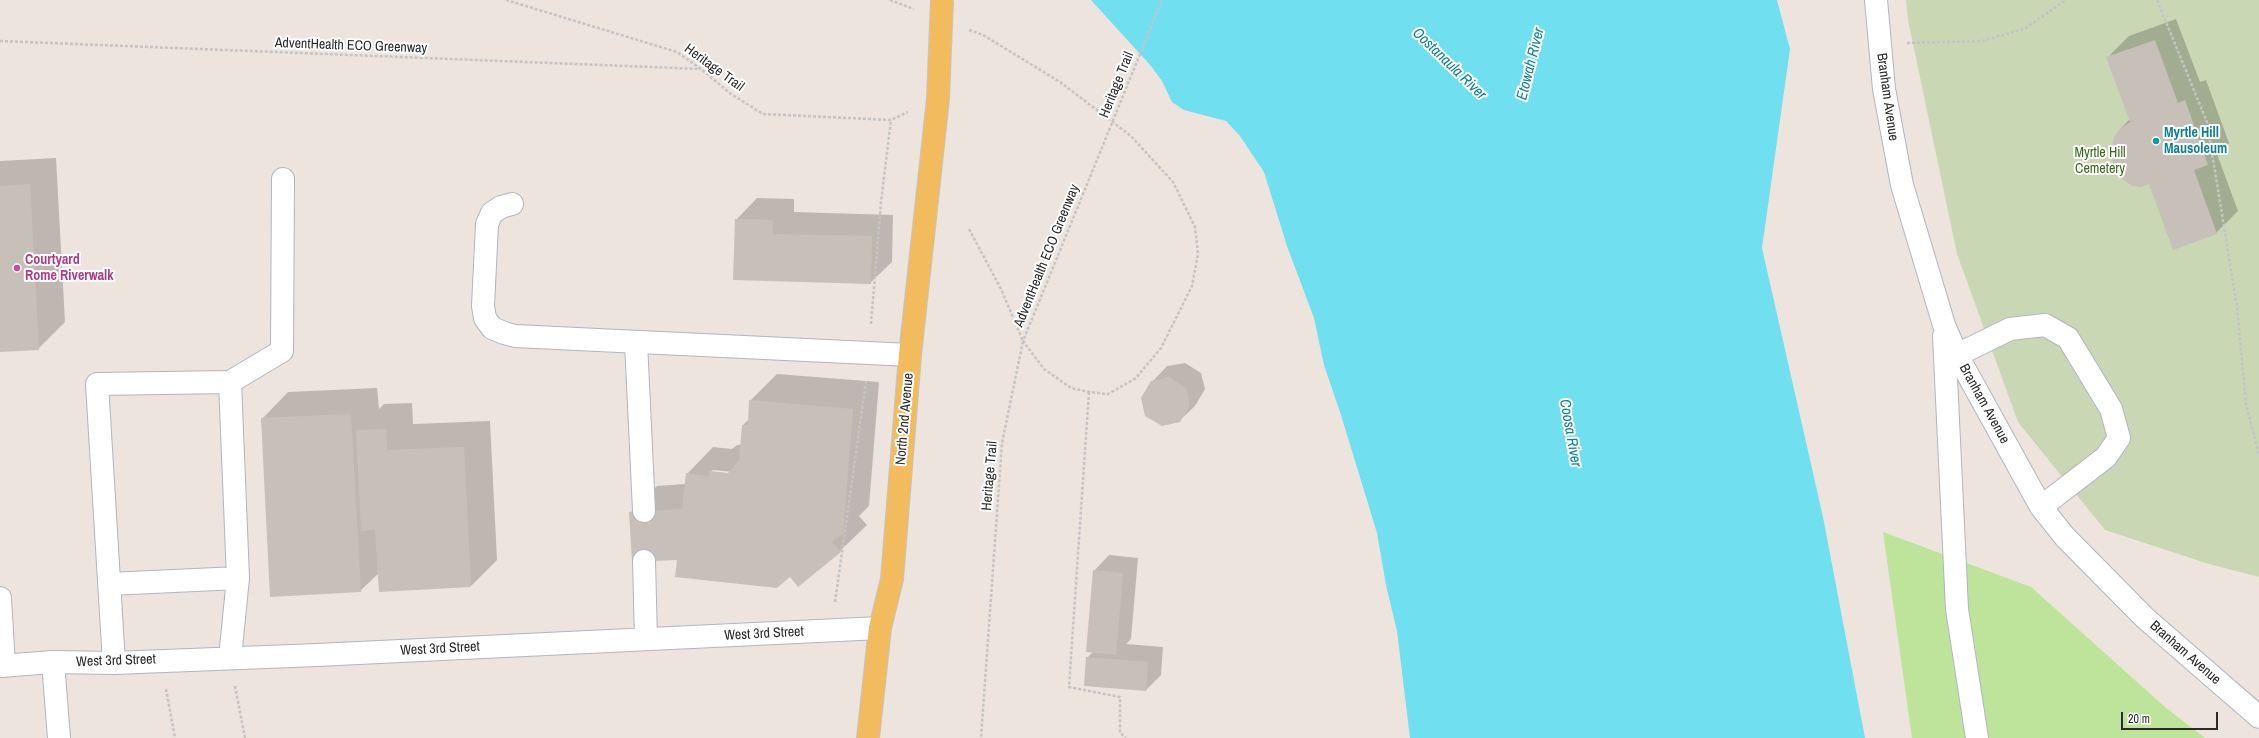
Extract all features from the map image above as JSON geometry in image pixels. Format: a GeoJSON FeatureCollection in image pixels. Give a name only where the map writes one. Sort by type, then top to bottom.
{"type":"FeatureCollection","features":[{"type":"Feature","properties":{"kind":"main road","name":"North 2nd Avenue"},"geometry":{"type":"LineString","coordinates":[[868,738],[880,628],[892,579],[910,355],[938,99],[942,0]]}},
{"type":"Feature","properties":{"kind":"street","name":"Branham Avenue"},"geometry":{"type":"LineString","coordinates":[[1876,0],[1884,89],[1902,185],[1944,325],[1957,355],[2041,507],[2065,536],[2145,618],[2259,717]]}},
{"type":"Feature","properties":{"kind":"street"},"geometry":{"type":"LineString","coordinates":[[114,663],[97,384],[230,382],[282,352],[283,179]]}},
{"type":"Feature","properties":{"kind":"street"},"geometry":{"type":"LineString","coordinates":[[512,204],[501,207],[492,213],[487,224],[483,306],[485,318],[492,328],[515,336],[910,355]]}},
{"type":"Feature","properties":{"kind":"street"},"geometry":{"type":"LineString","coordinates":[[1944,325],[1957,609],[1977,738]]}},
{"type":"Feature","properties":{"kind":"street"},"geometry":{"type":"LineString","coordinates":[[1957,355],[2010,328],[2045,325],[2068,338],[2110,409],[2119,438],[2106,457],[2041,507]]}},
{"type":"Feature","properties":{"kind":"street"},"geometry":{"type":"LineString","coordinates":[[636,342],[644,512]]}},
{"type":"Feature","properties":{"kind":"street"},"geometry":{"type":"LineString","coordinates":[[230,382],[238,578],[230,658]]}},
{"type":"Feature","properties":{"kind":"street"},"geometry":{"type":"LineString","coordinates":[[644,562],[646,639]]}},
{"type":"Feature","properties":{"kind":"street"},"geometry":{"type":"LineString","coordinates":[[109,584],[238,578]]}},
{"type":"Feature","properties":{"kind":"street"},"geometry":{"type":"LineString","coordinates":[[0,598],[2,666]]}},
{"type":"Feature","properties":{"kind":"street","name":"West 3rd Street"},"geometry":{"type":"LineString","coordinates":[[2,666],[53,662],[114,663],[160,660],[345,654],[880,628]]}},
{"type":"Feature","properties":{"kind":"street"},"geometry":{"type":"LineString","coordinates":[[53,662],[59,738]]}},
{"type":"Feature","properties":{"kind":"path","name":"Heritage Trail"},"geometry":{"type":"LineString","coordinates":[[506,0],[677,52],[701,69],[731,94],[763,114],[891,120]]}},
{"type":"Feature","properties":{"kind":"path"},"geometry":{"type":"LineString","coordinates":[[890,0],[919,11]]}},
{"type":"Feature","properties":{"kind":"path","name":"Heritage Trail"},"geometry":{"type":"LineString","coordinates":[[1090,177],[1162,0]]}},
{"type":"Feature","properties":{"kind":"path"},"geometry":{"type":"LineString","coordinates":[[1880,43],[1982,41],[2024,29],[2066,0]]}},
{"type":"Feature","properties":{"kind":"path"},"geometry":{"type":"LineString","coordinates":[[2157,0],[2206,122],[2237,307],[2246,404],[2259,454]]}},
{"type":"Feature","properties":{"kind":"path","name":"AdventHealth ECO Greenway"},"geometry":{"type":"LineString","coordinates":[[962,27],[983,35],[1060,82],[1130,136],[1173,182],[1195,226],[1198,254],[1192,286],[1161,348],[1136,378],[1108,394],[1071,388],[1044,369],[1023,341],[1090,177]]}},
{"type":"Feature","properties":{"kind":"path","name":"AdventHealth ECO Greenway"},"geometry":{"type":"LineString","coordinates":[[0,41],[701,69]]}},
{"type":"Feature","properties":{"kind":"path"},"geometry":{"type":"LineString","coordinates":[[969,229],[1001,289],[1023,341]]}},
{"type":"Feature","properties":{"kind":"path","name":"Heritage Trail"},"geometry":{"type":"LineString","coordinates":[[981,738],[1002,443],[1023,341]]}},
{"type":"Feature","properties":{"kind":"path"},"geometry":{"type":"LineString","coordinates":[[1089,392],[1069,687],[1120,697],[1120,733],[1126,738]]}},
{"type":"Feature","properties":{"kind":"path"},"geometry":{"type":"LineString","coordinates":[[230,658],[246,738]]}},
{"type":"Feature","properties":{"kind":"path"},"geometry":{"type":"LineString","coordinates":[[160,660],[175,738]]}},
{"type":"Feature","properties":{"kind":"green space","name":"Myrtle Hill Cemetery"},"geometry":{"type":"Polygon","coordinates":[[[1906,0],[2259,0],[2259,577],[2209,564],[2105,530],[2018,422],[1957,254],[1908,20],[1906,0]]]}},
{"type":"Feature","properties":{"kind":"green space"},"geometry":{"type":"Polygon","coordinates":[[[1883,532],[2031,587],[2165,707],[2205,738],[1912,738],[1883,532]]]}},
{"type":"Feature","properties":{"kind":"water"},"geometry":{"type":"Polygon","coordinates":[[[1091,0],[1777,0],[1790,49],[1762,248],[1823,517],[1865,738],[1410,738],[1397,631],[1386,585],[1377,533],[1324,365],[1314,318],[1287,246],[1264,172],[1240,136],[1226,121],[1184,110],[1172,102],[1162,81],[1151,66],[1091,0]]]}},
{"type":"Feature","properties":{"kind":"building","name":"Myrtle Hill Mausoleum"},"geometry":{"type":"Polygon","coordinates":[[[2155,40],[2178,103],[2185,100],[2208,165],[2194,170],[2217,234],[2173,250],[2149,184],[2141,187],[2132,186],[2120,177],[2113,165],[2111,152],[2114,137],[2121,128],[2130,122],[2106,57],[2155,40]]]}},
{"type":"Feature","properties":{"kind":"building","name":"Courtyard Rome Riverwalk"},"geometry":{"type":"Polygon","coordinates":[[[30,184],[39,350],[0,352],[0,186],[30,184]]]}},
{"type":"Feature","properties":{"kind":"building"},"geometry":{"type":"Polygon","coordinates":[[[735,219],[773,220],[773,234],[872,236],[871,284],[733,280],[735,219]]]}},
{"type":"Feature","properties":{"kind":"building"},"geometry":{"type":"Polygon","coordinates":[[[1169,377],[1186,388],[1190,405],[1180,422],[1162,426],[1145,416],[1141,398],[1151,381],[1169,377]]]}},
{"type":"Feature","properties":{"kind":"building"},"geometry":{"type":"Polygon","coordinates":[[[749,400],[853,409],[843,534],[832,542],[841,552],[798,587],[790,577],[777,588],[675,577],[677,560],[632,562],[629,512],[682,509],[686,473],[709,476],[709,471],[728,473],[739,460],[742,425],[748,425],[749,400]]]}},
{"type":"Feature","properties":{"kind":"building"},"geometry":{"type":"Polygon","coordinates":[[[351,414],[361,592],[270,597],[261,418],[351,414]]]}},
{"type":"Feature","properties":{"kind":"building"},"geometry":{"type":"Polygon","coordinates":[[[386,429],[387,450],[464,447],[471,587],[379,592],[375,530],[361,531],[356,430],[386,429]]]}},
{"type":"Feature","properties":{"kind":"building"},"geometry":{"type":"Polygon","coordinates":[[[1093,570],[1123,573],[1116,655],[1086,652],[1093,570]]]}},
{"type":"Feature","properties":{"kind":"building"},"geometry":{"type":"Polygon","coordinates":[[[1086,657],[1148,662],[1146,691],[1084,686],[1086,657]]]}},
{"type":"Feature","properties":{"kind":"tunnel"},"geometry":{"type":"LineString","coordinates":[[644,511],[644,561]]}},
{"type":"Feature","properties":{"kind":"place","name":"Myrtle Hill Mausoleum"},"geometry":{"type":"Point","coordinates":[2156,141]}},
{"type":"Feature","properties":{"kind":"place","name":"Courtyard Rome Riverwalk"},"geometry":{"type":"Point","coordinates":[17,268]}},
{"type":"Feature","properties":{"kind":"water label","name":"Oostanaula River"},"geometry":{"type":"Point","coordinates":[1449,64]}},
{"type":"Feature","properties":{"kind":"water label","name":"Etowah River"},"geometry":{"type":"Point","coordinates":[1531,64]}},
{"type":"Feature","properties":{"kind":"water label","name":"Coosa River"},"geometry":{"type":"Point","coordinates":[1570,433]}}]}
